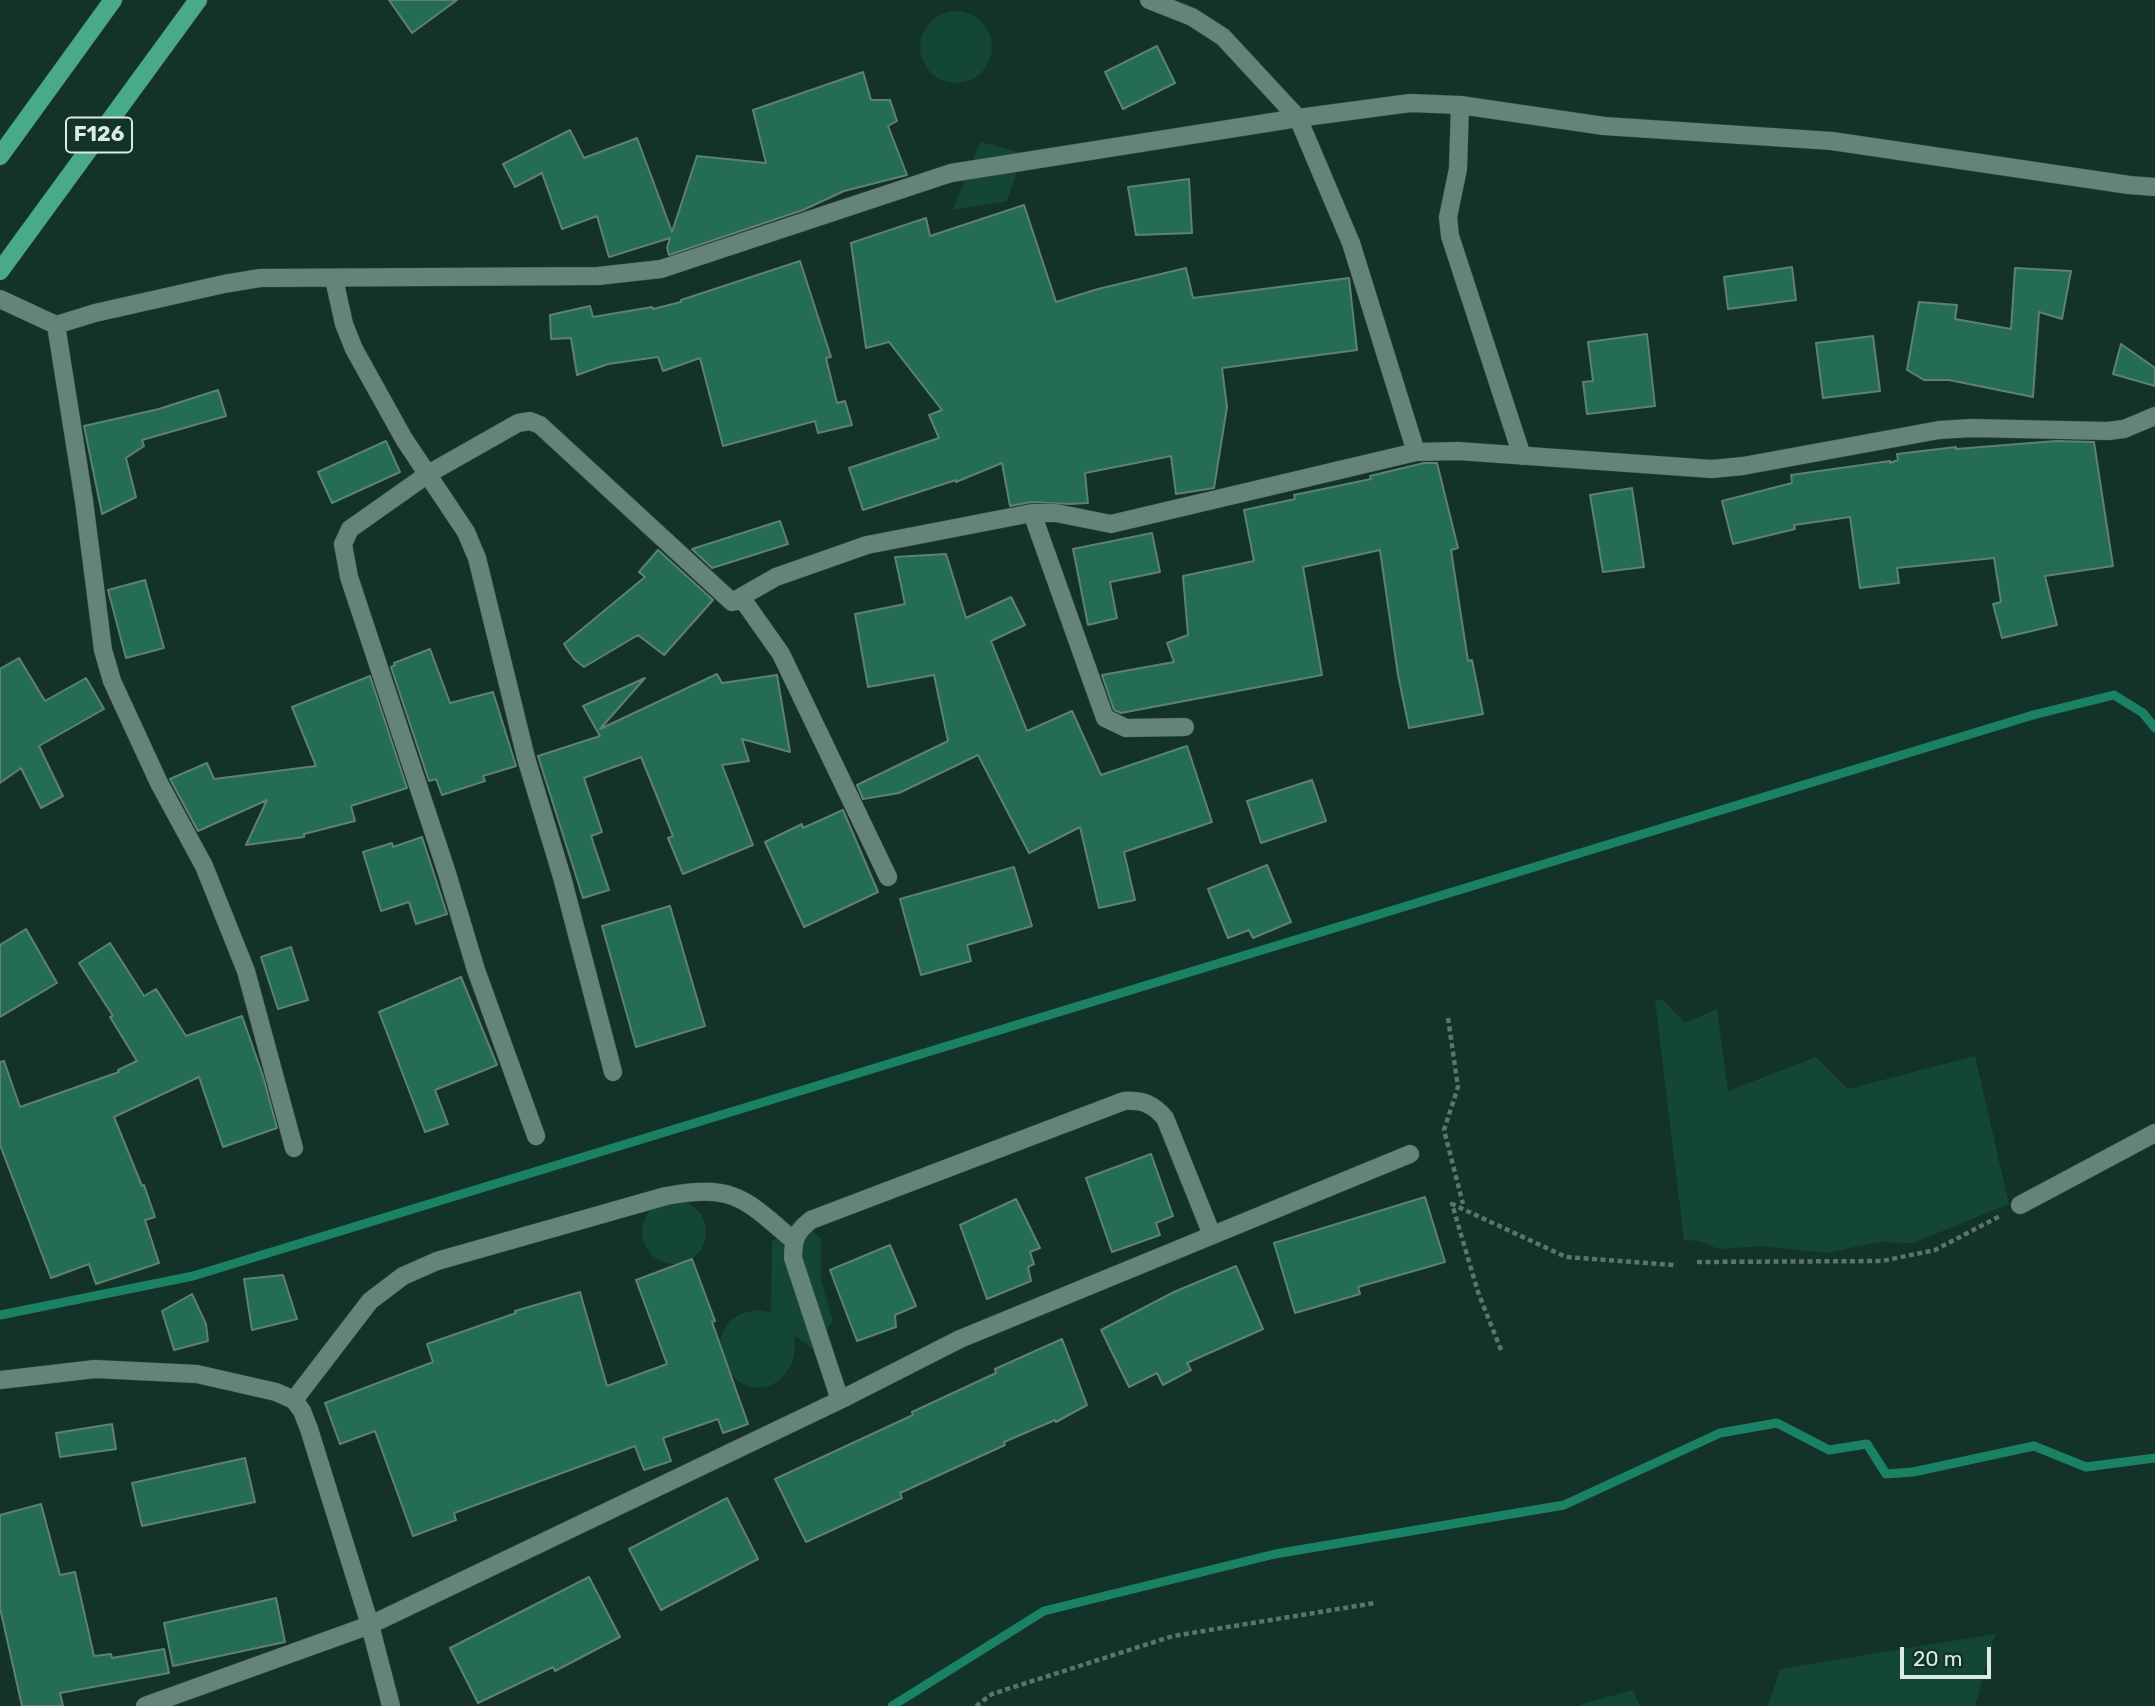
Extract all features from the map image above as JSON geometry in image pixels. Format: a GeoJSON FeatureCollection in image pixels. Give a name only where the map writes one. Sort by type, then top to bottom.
{"type":"FeatureCollection","features":[{"type":"Feature","properties":{"kind":"main road","name":"F126"},"geometry":{"type":"LineString","coordinates":[[0,156],[113,0]]}},
{"type":"Feature","properties":{"kind":"main road","name":"F126"},"geometry":{"type":"LineString","coordinates":[[0,271],[198,0]]}},
{"type":"Feature","properties":{"kind":"street"},"geometry":{"type":"LineString","coordinates":[[1149,0],[1192,17],[1223,37],[1298,118],[1351,243],[1416,452]]}},
{"type":"Feature","properties":{"kind":"street"},"geometry":{"type":"LineString","coordinates":[[0,299],[56,325],[95,313],[260,278],[598,276],[661,269],[951,173],[1409,103],[1460,105],[1604,126],[1832,141],[2155,187]]}},
{"type":"Feature","properties":{"kind":"street"},"geometry":{"type":"LineString","coordinates":[[1460,105],[1458,169],[1448,217],[1450,236],[1522,456]]}},
{"type":"Feature","properties":{"kind":"street"},"geometry":{"type":"LineString","coordinates":[[334,279],[344,324],[354,348],[404,439],[466,532],[477,558],[526,758],[562,877],[613,1072]]}},
{"type":"Feature","properties":{"kind":"street"},"geometry":{"type":"LineString","coordinates":[[56,325],[85,501],[103,649],[112,681],[159,783],[204,866],[242,960],[294,1148]]}},
{"type":"Feature","properties":{"kind":"street"},"geometry":{"type":"LineString","coordinates":[[732,601],[776,577],[867,545],[1032,513],[1056,513],[1111,524],[1416,452],[1458,451],[1712,469],[1742,466],[1939,430],[1972,428],[2108,431],[2124,429],[2155,416]]}},
{"type":"Feature","properties":{"kind":"street"},"geometry":{"type":"LineString","coordinates":[[536,1136],[476,970],[446,870],[344,561],[343,544],[350,529],[428,474],[518,423],[530,421],[540,425],[732,601],[743,600],[781,654],[888,877]]}},
{"type":"Feature","properties":{"kind":"street"},"geometry":{"type":"LineString","coordinates":[[1032,513],[1105,718],[1126,728],[1185,727]]}},
{"type":"Feature","properties":{"kind":"street"},"geometry":{"type":"LineString","coordinates":[[840,1400],[793,1258],[793,1240],[811,1220],[1124,1101],[1138,1100],[1154,1106],[1165,1118],[1212,1235]]}},
{"type":"Feature","properties":{"kind":"street"},"geometry":{"type":"LineString","coordinates":[[2014,1209],[2155,1133]]}},
{"type":"Feature","properties":{"kind":"street"},"geometry":{"type":"LineString","coordinates":[[145,1706],[370,1625],[840,1400],[960,1339],[1410,1154]]}},
{"type":"Feature","properties":{"kind":"street"},"geometry":{"type":"LineString","coordinates":[[294,1400],[370,1301],[403,1276],[437,1261],[666,1196],[691,1192],[719,1192],[748,1202],[793,1240]]}},
{"type":"Feature","properties":{"kind":"street"},"geometry":{"type":"LineString","coordinates":[[0,1380],[94,1369],[197,1374],[276,1392],[294,1400],[309,1429],[370,1625],[391,1706]]}},
{"type":"Feature","properties":{"kind":"path"},"geometry":{"type":"LineString","coordinates":[[1448,1018],[1458,1087],[1444,1130],[1463,1204]]}},
{"type":"Feature","properties":{"kind":"path"},"geometry":{"type":"LineString","coordinates":[[1501,1350],[1478,1292],[1452,1204],[1566,1257],[1674,1265]]}},
{"type":"Feature","properties":{"kind":"path"},"geometry":{"type":"LineString","coordinates":[[1698,1262],[1882,1261],[1935,1250],[2014,1209]]}},
{"type":"Feature","properties":{"kind":"path"},"geometry":{"type":"LineString","coordinates":[[976,1706],[992,1694],[1172,1636],[1375,1602]]}},
{"type":"Feature","properties":{"kind":"green space"},"geometry":{"type":"Polygon","coordinates":[[[963,11],[982,21],[990,33],[990,61],[982,73],[970,81],[949,83],[930,73],[922,61],[920,40],[930,21],[942,13],[963,11]]]}},
{"type":"Feature","properties":{"kind":"green space"},"geometry":{"type":"Polygon","coordinates":[[[980,142],[1023,153],[1007,201],[953,210],[980,142]]]}},
{"type":"Feature","properties":{"kind":"green space"},"geometry":{"type":"Polygon","coordinates":[[[1662,999],[1685,1023],[1717,1009],[1728,1091],[1816,1057],[1848,1089],[1975,1056],[2009,1204],[1913,1243],[1878,1242],[1827,1253],[1764,1246],[1718,1249],[1700,1241],[1684,1240],[1655,1001],[1662,999]]]}},
{"type":"Feature","properties":{"kind":"green space"},"geometry":{"type":"Polygon","coordinates":[[[674,1200],[692,1206],[700,1214],[706,1232],[700,1250],[692,1258],[674,1264],[656,1258],[648,1250],[642,1232],[648,1214],[656,1206],[674,1200]]]}},
{"type":"Feature","properties":{"kind":"green space"},"geometry":{"type":"Polygon","coordinates":[[[798,1218],[821,1239],[821,1280],[833,1321],[812,1349],[794,1335],[794,1353],[789,1368],[781,1379],[770,1386],[757,1388],[744,1384],[733,1376],[723,1361],[720,1350],[722,1335],[731,1321],[740,1314],[755,1310],[771,1313],[772,1242],[798,1218]]]}},
{"type":"Feature","properties":{"kind":"green space"},"geometry":{"type":"Polygon","coordinates":[[[1995,1634],[1975,1706],[1768,1706],[1780,1669],[1995,1634]]]}},
{"type":"Feature","properties":{"kind":"green space"},"geometry":{"type":"Polygon","coordinates":[[[1633,1690],[1640,1706],[1581,1706],[1582,1704],[1633,1690]]]}},
{"type":"Feature","properties":{"kind":"building"},"geometry":{"type":"Polygon","coordinates":[[[389,0],[457,0],[412,33],[389,0]]]}},
{"type":"Feature","properties":{"kind":"building"},"geometry":{"type":"Polygon","coordinates":[[[1157,46],[1175,83],[1123,109],[1105,72],[1157,46]]]}},
{"type":"Feature","properties":{"kind":"building"},"geometry":{"type":"Polygon","coordinates":[[[863,72],[871,100],[890,100],[897,121],[888,126],[907,175],[844,191],[803,210],[669,255],[667,248],[670,238],[609,257],[597,216],[562,229],[542,173],[515,187],[503,164],[570,130],[584,158],[637,138],[672,232],[697,156],[766,163],[753,110],[863,72]]]}},
{"type":"Feature","properties":{"kind":"building"},"geometry":{"type":"Polygon","coordinates":[[[1189,179],[1192,233],[1136,235],[1128,187],[1189,179]]]}},
{"type":"Feature","properties":{"kind":"building"},"geometry":{"type":"Polygon","coordinates":[[[1024,205],[1056,302],[1186,268],[1193,298],[1349,278],[1357,350],[1222,368],[1227,407],[1214,488],[1176,494],[1171,456],[1085,473],[1088,503],[1032,502],[1010,506],[1002,463],[956,482],[863,510],[849,468],[939,438],[929,415],[942,410],[889,342],[866,348],[851,243],[926,218],[930,236],[1024,205]]]}},
{"type":"Feature","properties":{"kind":"building"},"geometry":{"type":"Polygon","coordinates":[[[800,261],[831,357],[826,358],[837,403],[845,401],[852,425],[818,433],[815,421],[723,446],[700,358],[663,371],[658,357],[608,364],[577,375],[571,338],[551,339],[550,315],[590,306],[593,317],[652,307],[653,309],[800,261]]]}},
{"type":"Feature","properties":{"kind":"building"},"geometry":{"type":"Polygon","coordinates":[[[1792,267],[1796,300],[1728,309],[1724,277],[1792,267]]]}},
{"type":"Feature","properties":{"kind":"building"},"geometry":{"type":"Polygon","coordinates":[[[2015,268],[2071,271],[2062,319],[2039,312],[2033,397],[1949,380],[1924,380],[1907,370],[1919,302],[1957,305],[1955,319],[2011,329],[2015,268]]]}},
{"type":"Feature","properties":{"kind":"building"},"geometry":{"type":"Polygon","coordinates":[[[1647,334],[1655,406],[1587,414],[1583,382],[1593,381],[1588,342],[1647,334]]]}},
{"type":"Feature","properties":{"kind":"building"},"geometry":{"type":"Polygon","coordinates":[[[1873,336],[1880,391],[1823,398],[1816,343],[1873,336]]]}},
{"type":"Feature","properties":{"kind":"building"},"geometry":{"type":"Polygon","coordinates":[[[2121,344],[2155,368],[2155,386],[2113,374],[2121,344]]]}},
{"type":"Feature","properties":{"kind":"building"},"geometry":{"type":"Polygon","coordinates":[[[218,390],[226,416],[142,440],[144,446],[126,458],[136,497],[102,514],[84,426],[159,409],[218,390]]]}},
{"type":"Feature","properties":{"kind":"building"},"geometry":{"type":"Polygon","coordinates":[[[386,441],[400,472],[332,503],[318,472],[386,441]]]}},
{"type":"Feature","properties":{"kind":"building"},"geometry":{"type":"Polygon","coordinates":[[[2056,441],[2094,442],[2113,566],[2045,576],[2057,625],[2002,638],[1993,604],[2001,602],[1994,558],[1897,568],[1899,583],[1860,588],[1850,517],[1794,525],[1795,529],[1733,544],[1722,501],[1792,483],[1791,475],[1890,463],[1898,460],[1897,454],[1956,447],[2056,441]]]}},
{"type":"Feature","properties":{"kind":"building"},"geometry":{"type":"Polygon","coordinates":[[[1424,463],[1437,463],[1458,548],[1451,550],[1468,661],[1472,660],[1483,714],[1409,728],[1398,675],[1380,550],[1303,567],[1322,675],[1121,713],[1114,710],[1102,675],[1174,662],[1167,643],[1188,635],[1183,576],[1254,561],[1244,510],[1295,499],[1294,495],[1371,479],[1370,476],[1424,463]]]}},
{"type":"Feature","properties":{"kind":"building"},"geometry":{"type":"Polygon","coordinates":[[[1632,488],[1644,567],[1603,572],[1590,495],[1632,488]]]}},
{"type":"Feature","properties":{"kind":"building"},"geometry":{"type":"Polygon","coordinates":[[[780,521],[788,544],[712,568],[692,549],[780,521]]]}},
{"type":"Feature","properties":{"kind":"building"},"geometry":{"type":"Polygon","coordinates":[[[1152,533],[1160,572],[1110,582],[1117,618],[1088,625],[1073,549],[1152,533]]]}},
{"type":"Feature","properties":{"kind":"building"},"geometry":{"type":"Polygon","coordinates":[[[658,550],[713,600],[664,655],[638,635],[584,667],[574,659],[564,644],[645,577],[639,572],[658,550]]]}},
{"type":"Feature","properties":{"kind":"building"},"geometry":{"type":"Polygon","coordinates":[[[946,554],[966,618],[1011,597],[1025,625],[991,641],[1027,731],[1072,711],[1101,775],[1187,746],[1212,822],[1124,852],[1135,900],[1099,908],[1080,827],[1029,853],[978,755],[899,793],[863,799],[857,785],[948,741],[934,675],[868,687],[855,614],[905,604],[895,557],[946,554]]]}},
{"type":"Feature","properties":{"kind":"building"},"geometry":{"type":"Polygon","coordinates":[[[145,580],[164,648],[126,658],[108,590],[145,580]]]}},
{"type":"Feature","properties":{"kind":"building"},"geometry":{"type":"Polygon","coordinates":[[[430,649],[450,703],[493,692],[516,766],[483,776],[485,781],[442,795],[436,779],[429,781],[391,667],[394,663],[430,649]]]}},
{"type":"Feature","properties":{"kind":"building"},"geometry":{"type":"Polygon","coordinates":[[[19,658],[45,701],[86,678],[104,709],[39,746],[63,796],[41,808],[21,768],[0,783],[0,669],[19,658]]]}},
{"type":"Feature","properties":{"kind":"building"},"geometry":{"type":"Polygon","coordinates":[[[717,674],[722,683],[777,675],[790,752],[742,739],[749,761],[722,765],[753,845],[683,874],[668,838],[673,836],[641,757],[584,778],[602,832],[591,836],[609,890],[583,898],[538,756],[600,736],[583,706],[645,678],[600,729],[717,674]]]}},
{"type":"Feature","properties":{"kind":"building"},"geometry":{"type":"Polygon","coordinates":[[[370,676],[407,788],[351,806],[355,821],[304,834],[304,837],[246,845],[267,800],[198,831],[170,779],[207,763],[214,779],[316,766],[292,707],[370,676]]]}},
{"type":"Feature","properties":{"kind":"building"},"geometry":{"type":"Polygon","coordinates":[[[1312,780],[1326,821],[1261,843],[1247,801],[1312,780]]]}},
{"type":"Feature","properties":{"kind":"building"},"geometry":{"type":"Polygon","coordinates":[[[843,810],[878,892],[804,927],[765,842],[802,824],[803,828],[843,810]]]}},
{"type":"Feature","properties":{"kind":"building"},"geometry":{"type":"Polygon","coordinates":[[[422,837],[447,914],[416,924],[409,902],[381,911],[363,852],[392,843],[393,847],[422,837]]]}},
{"type":"Feature","properties":{"kind":"building"},"geometry":{"type":"Polygon","coordinates":[[[1267,865],[1291,922],[1253,938],[1249,930],[1228,938],[1208,889],[1267,865]]]}},
{"type":"Feature","properties":{"kind":"building"},"geometry":{"type":"Polygon","coordinates":[[[1014,867],[1032,926],[967,945],[971,961],[921,975],[900,899],[1014,867]]]}},
{"type":"Feature","properties":{"kind":"building"},"geometry":{"type":"Polygon","coordinates":[[[670,906],[705,1026],[636,1047],[602,926],[670,906]]]}},
{"type":"Feature","properties":{"kind":"building"},"geometry":{"type":"Polygon","coordinates":[[[26,929],[57,983],[0,1017],[0,945],[26,929]]]}},
{"type":"Feature","properties":{"kind":"building"},"geometry":{"type":"Polygon","coordinates":[[[110,943],[144,996],[156,989],[186,1036],[242,1016],[263,1076],[277,1128],[223,1147],[199,1077],[114,1117],[155,1217],[145,1220],[159,1263],[96,1284],[89,1264],[51,1278],[0,1145],[0,1062],[4,1061],[20,1107],[119,1072],[118,1070],[137,1061],[110,1017],[113,1016],[79,963],[110,943]]]}},
{"type":"Feature","properties":{"kind":"building"},"geometry":{"type":"Polygon","coordinates":[[[291,947],[308,1000],[278,1009],[261,957],[291,947]]]}},
{"type":"Feature","properties":{"kind":"building"},"geometry":{"type":"Polygon","coordinates":[[[461,977],[497,1065],[435,1090],[448,1124],[425,1132],[379,1012],[461,977]]]}},
{"type":"Feature","properties":{"kind":"building"},"geometry":{"type":"Polygon","coordinates":[[[1151,1154],[1173,1216],[1156,1223],[1160,1235],[1112,1252],[1086,1178],[1151,1154]]]}},
{"type":"Feature","properties":{"kind":"building"},"geometry":{"type":"Polygon","coordinates":[[[1425,1197],[1445,1262],[1358,1287],[1360,1294],[1295,1313],[1274,1243],[1425,1197]]]}},
{"type":"Feature","properties":{"kind":"building"},"geometry":{"type":"Polygon","coordinates":[[[1016,1199],[1040,1248],[1030,1252],[1034,1264],[1028,1267],[1031,1281],[987,1299],[960,1225],[1016,1199]]]}},
{"type":"Feature","properties":{"kind":"building"},"geometry":{"type":"Polygon","coordinates":[[[890,1245],[916,1306],[895,1315],[896,1327],[857,1341],[830,1270],[890,1245]]]}},
{"type":"Feature","properties":{"kind":"building"},"geometry":{"type":"Polygon","coordinates":[[[692,1259],[748,1424],[723,1433],[718,1419],[663,1438],[671,1461],[644,1470],[635,1446],[454,1513],[456,1520],[413,1536],[375,1431],[340,1444],[325,1403],[433,1362],[427,1344],[516,1313],[515,1311],[580,1292],[607,1386],[667,1364],[636,1280],[692,1259]]]}},
{"type":"Feature","properties":{"kind":"building"},"geometry":{"type":"Polygon","coordinates":[[[1236,1266],[1263,1329],[1187,1363],[1191,1370],[1163,1385],[1157,1373],[1129,1387],[1101,1330],[1174,1292],[1236,1266]]]}},
{"type":"Feature","properties":{"kind":"building"},"geometry":{"type":"Polygon","coordinates":[[[283,1275],[297,1319],[252,1330],[244,1279],[283,1275]]]}},
{"type":"Feature","properties":{"kind":"building"},"geometry":{"type":"Polygon","coordinates":[[[192,1294],[206,1324],[208,1341],[174,1350],[162,1311],[192,1294]]]}},
{"type":"Feature","properties":{"kind":"building"},"geometry":{"type":"Polygon","coordinates":[[[1062,1339],[1087,1405],[1056,1422],[1055,1420],[1004,1442],[1005,1445],[900,1493],[902,1498],[806,1542],[775,1479],[913,1415],[912,1412],[996,1373],[995,1369],[1062,1339]]]}},
{"type":"Feature","properties":{"kind":"building"},"geometry":{"type":"Polygon","coordinates":[[[112,1424],[116,1449],[60,1457],[56,1433],[112,1424]]]}},
{"type":"Feature","properties":{"kind":"building"},"geometry":{"type":"Polygon","coordinates":[[[245,1458],[255,1502],[142,1526],[132,1483],[245,1458]]]}},
{"type":"Feature","properties":{"kind":"building"},"geometry":{"type":"Polygon","coordinates":[[[727,1498],[758,1559],[661,1610],[629,1549],[727,1498]]]}},
{"type":"Feature","properties":{"kind":"building"},"geometry":{"type":"Polygon","coordinates":[[[41,1504],[60,1575],[75,1572],[94,1656],[111,1654],[112,1658],[164,1649],[169,1673],[60,1693],[63,1706],[22,1706],[0,1608],[0,1515],[41,1504]]]}},
{"type":"Feature","properties":{"kind":"building"},"geometry":{"type":"Polygon","coordinates":[[[589,1577],[620,1637],[555,1671],[553,1667],[478,1703],[450,1648],[589,1577]]]}},
{"type":"Feature","properties":{"kind":"building"},"geometry":{"type":"Polygon","coordinates":[[[276,1598],[285,1642],[173,1666],[164,1623],[276,1598]]]}},
{"type":"Feature","properties":{"kind":"waterway"},"geometry":{"type":"LineString","coordinates":[[0,1315],[193,1276],[2033,715],[2114,695],[2143,713],[2155,728]]}},
{"type":"Feature","properties":{"kind":"waterway"},"geometry":{"type":"LineString","coordinates":[[892,1706],[1044,1611],[1275,1554],[1564,1505],[1720,1433],[1777,1423],[1829,1450],[1867,1444],[1886,1474],[1913,1472],[2034,1446],[2086,1467],[2155,1458]]}}]}
